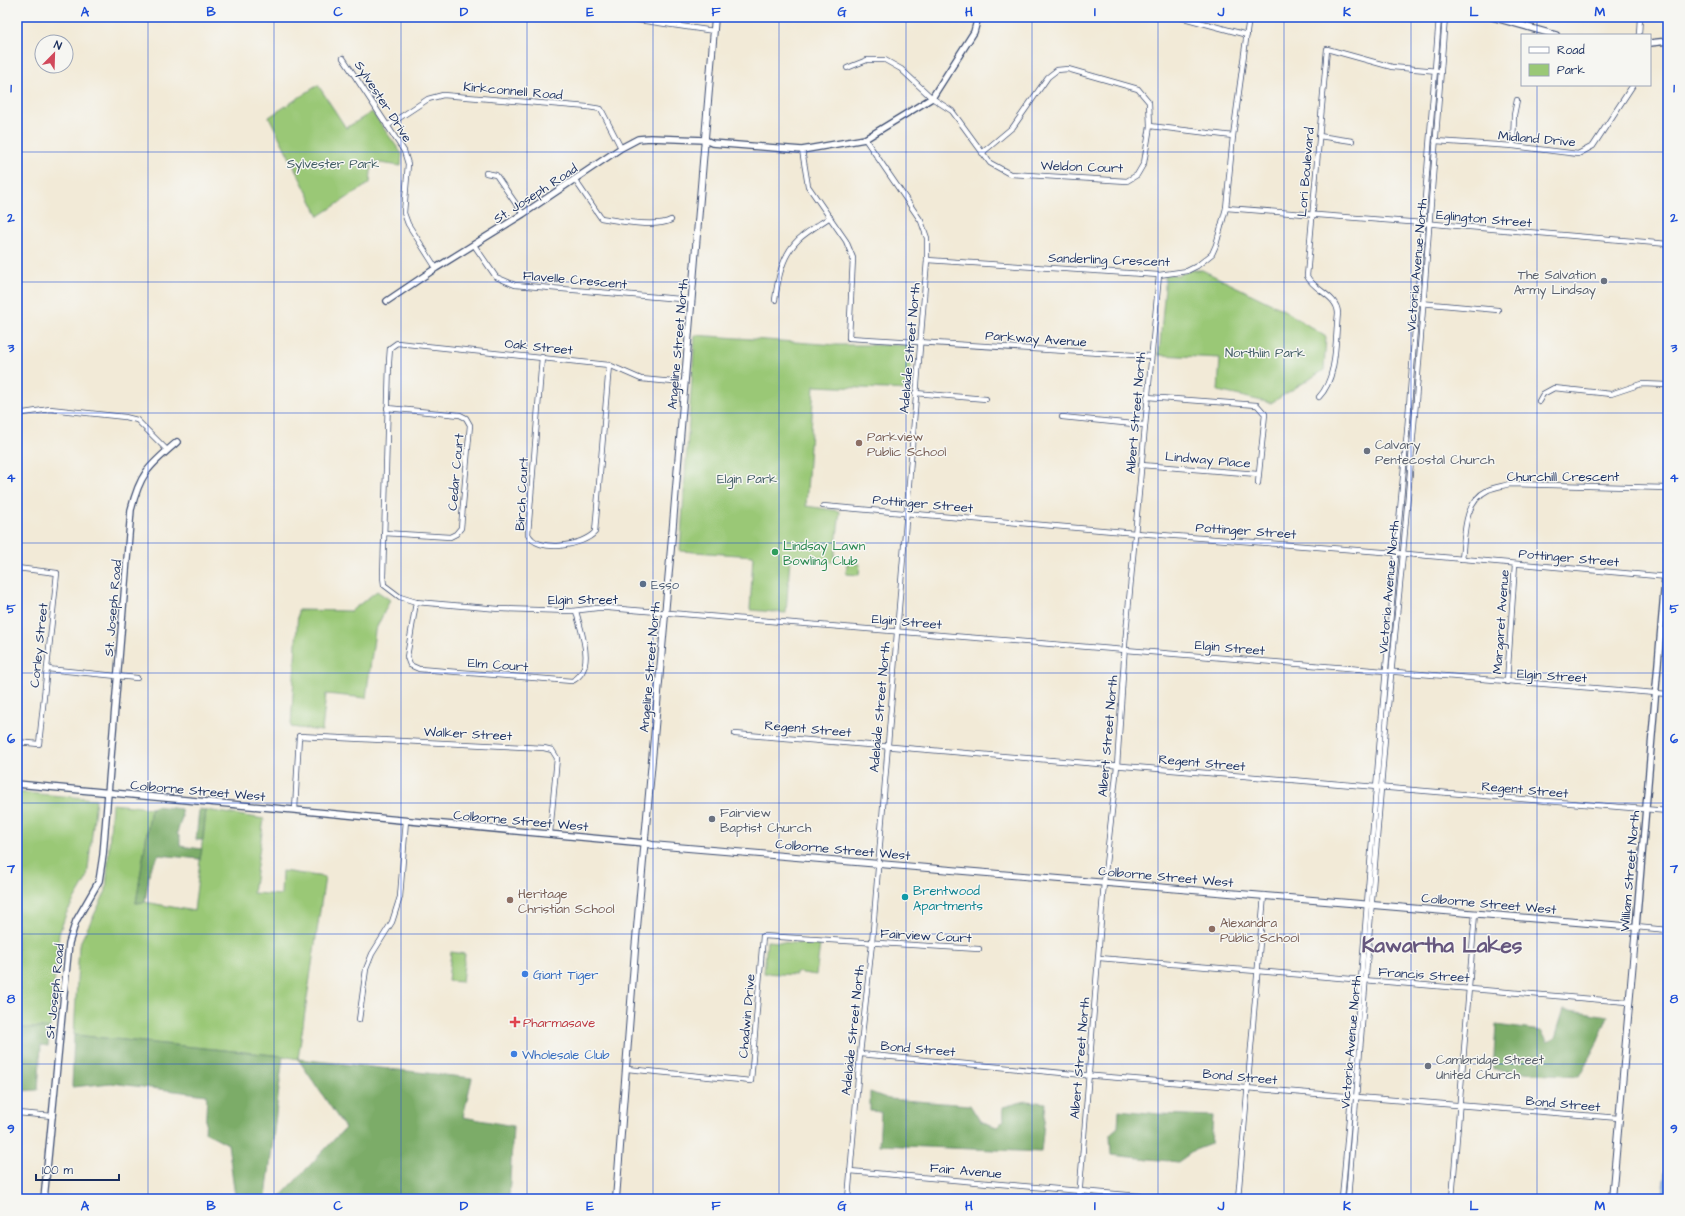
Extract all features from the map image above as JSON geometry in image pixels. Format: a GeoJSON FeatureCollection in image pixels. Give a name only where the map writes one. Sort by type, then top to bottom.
{"type":"FeatureCollection","features":[{"type":"Feature","properties":{"kind":"main road","name":"Angeline Street North"},"geometry":{"type":"LineString","coordinates":[[616,1199],[635,950],[664,613],[672,548],[684,383],[715,17]]}},
{"type":"Feature","properties":{"kind":"main road","name":"Colborne Street West"},"geometry":{"type":"LineString","coordinates":[[644,843],[652,845],[1636,927]]}},
{"type":"Feature","properties":{"kind":"main road","name":"William Street North"},"geometry":{"type":"LineString","coordinates":[[1612,1199],[1628,1002],[1636,927]]}},
{"type":"Feature","properties":{"kind":"street"},"geometry":{"type":"LineString","coordinates":[[618,17],[714,31]]}},
{"type":"Feature","properties":{"kind":"street"},"geometry":{"type":"LineString","coordinates":[[865,139],[932,98],[974,32],[978,17]]}},
{"type":"Feature","properties":{"kind":"street"},"geometry":{"type":"LineString","coordinates":[[1180,17],[1246,35]]}},
{"type":"Feature","properties":{"kind":"street","name":"Sanderling Crescent"},"geometry":{"type":"LineString","coordinates":[[927,260],[1159,274],[1188,271],[1197,266],[1212,254],[1216,245],[1226,208],[1233,136],[1249,17]]}},
{"type":"Feature","properties":{"kind":"street","name":"Victoria Avenue North"},"geometry":{"type":"LineString","coordinates":[[1389,671],[1396,553],[1439,17]]}},
{"type":"Feature","properties":{"kind":"street","name":"Victoria Avenue North"},"geometry":{"type":"LineString","coordinates":[[1342,1199],[1357,1097],[1383,726],[1403,554],[1445,17]]}},
{"type":"Feature","properties":{"kind":"street"},"geometry":{"type":"LineString","coordinates":[[1492,17],[1552,34]]}},
{"type":"Feature","properties":{"kind":"street"},"geometry":{"type":"LineString","coordinates":[[1639,34],[1640,17]]}},
{"type":"Feature","properties":{"kind":"street"},"geometry":{"type":"LineString","coordinates":[[1651,43],[1668,41]]}},
{"type":"Feature","properties":{"kind":"street","name":"Lori Boulevard"},"geometry":{"type":"LineString","coordinates":[[1319,397],[1325,391],[1332,373],[1338,314],[1338,306],[1334,301],[1318,290],[1306,276],[1313,214],[1327,49],[1392,67],[1441,72]]}},
{"type":"Feature","properties":{"kind":"street","name":"Sylvester Drive"},"geometry":{"type":"LineString","coordinates":[[343,58],[404,151],[408,164],[404,213],[408,224],[436,268]]}},
{"type":"Feature","properties":{"kind":"street","name":"Weldon Court"},"geometry":{"type":"LineString","coordinates":[[847,68],[867,60],[885,60],[901,69],[932,98],[952,111],[982,153],[990,163],[1010,174],[1127,181],[1137,175],[1144,163],[1150,126],[1150,102],[1138,89],[1068,69],[1057,70],[1048,78],[1013,127],[982,153]]}},
{"type":"Feature","properties":{"kind":"street","name":"Midland Drive"},"geometry":{"type":"LineString","coordinates":[[1429,140],[1513,146],[1578,154],[1593,146],[1632,86]]}},
{"type":"Feature","properties":{"kind":"street","name":"Kirkconnell Road"},"geometry":{"type":"LineString","coordinates":[[387,126],[428,99],[443,95],[588,107],[601,109],[621,148]]}},
{"type":"Feature","properties":{"kind":"street"},"geometry":{"type":"LineString","coordinates":[[1513,146],[1514,115],[1517,100]]}},
{"type":"Feature","properties":{"kind":"street"},"geometry":{"type":"LineString","coordinates":[[1150,126],[1233,136]]}},
{"type":"Feature","properties":{"kind":"street"},"geometry":{"type":"LineString","coordinates":[[1319,136],[1352,141]]}},
{"type":"Feature","properties":{"kind":"street","name":"St. Joseph Road"},"geometry":{"type":"LineString","coordinates":[[387,301],[436,268],[575,180],[621,148],[638,139],[705,140],[712,143],[802,150],[865,139]]}},
{"type":"Feature","properties":{"kind":"street","name":"Adelaide Street North"},"geometry":{"type":"LineString","coordinates":[[848,1199],[860,1054],[872,943],[907,513],[915,394],[927,260],[927,238],[921,221],[865,139]]}},
{"type":"Feature","properties":{"kind":"street"},"geometry":{"type":"LineString","coordinates":[[775,300],[778,278],[786,256],[798,240],[830,217],[808,186],[802,150]]}},
{"type":"Feature","properties":{"kind":"street"},"geometry":{"type":"LineString","coordinates":[[486,173],[496,175],[523,214]]}},
{"type":"Feature","properties":{"kind":"street"},"geometry":{"type":"LineString","coordinates":[[575,180],[601,218],[621,222],[664,224],[671,220]]}},
{"type":"Feature","properties":{"kind":"street","name":"Eglington Street"},"geometry":{"type":"LineString","coordinates":[[1226,208],[1668,244]]}},
{"type":"Feature","properties":{"kind":"street","name":"Parkway Avenue"},"geometry":{"type":"LineString","coordinates":[[830,217],[846,242],[852,258],[849,338],[1151,356]]}},
{"type":"Feature","properties":{"kind":"street","name":"Flavelle Crescent"},"geometry":{"type":"LineString","coordinates":[[474,245],[496,277],[515,285],[692,300]]}},
{"type":"Feature","properties":{"kind":"street","name":"Albert Street North"},"geometry":{"type":"LineString","coordinates":[[1079,1199],[1104,882],[1116,766],[1144,425],[1159,274]]}},
{"type":"Feature","properties":{"kind":"street"},"geometry":{"type":"LineString","coordinates":[[1416,303],[1498,310]]}},
{"type":"Feature","properties":{"kind":"street","name":"Oak Street"},"geometry":{"type":"LineString","coordinates":[[390,348],[397,343],[542,357],[609,365],[642,379],[684,383]]}},
{"type":"Feature","properties":{"kind":"street","name":"Elgin Street"},"geometry":{"type":"LineString","coordinates":[[390,348],[383,577],[384,585],[400,597],[416,602],[499,609],[576,611],[602,608],[1668,694]]}},
{"type":"Feature","properties":{"kind":"street","name":"Birch Court"},"geometry":{"type":"LineString","coordinates":[[542,357],[528,534],[533,542],[546,546],[575,543],[595,532],[609,365]]}},
{"type":"Feature","properties":{"kind":"street"},"geometry":{"type":"LineString","coordinates":[[1539,401],[1543,394],[1554,388],[1611,394],[1641,384],[1668,385]]}},
{"type":"Feature","properties":{"kind":"street"},"geometry":{"type":"LineString","coordinates":[[915,394],[986,399]]}},
{"type":"Feature","properties":{"kind":"street","name":"Lindway Place"},"geometry":{"type":"LineString","coordinates":[[1141,465],[1258,474],[1264,414],[1257,405],[1147,397]]}},
{"type":"Feature","properties":{"kind":"street"},"geometry":{"type":"LineString","coordinates":[[1409,400],[1416,401]]}},
{"type":"Feature","properties":{"kind":"street","name":"Cedar Court"},"geometry":{"type":"LineString","coordinates":[[384,533],[450,537],[456,534],[461,528],[470,425],[466,418],[460,415],[387,408]]}},
{"type":"Feature","properties":{"kind":"street"},"geometry":{"type":"LineString","coordinates":[[17,414],[50,409],[125,417],[137,420],[167,450]]}},
{"type":"Feature","properties":{"kind":"street"},"geometry":{"type":"LineString","coordinates":[[1062,417],[1144,425]]}},
{"type":"Feature","properties":{"kind":"street","name":"St. Joseph Road"},"geometry":{"type":"LineString","coordinates":[[107,792],[131,510],[141,478],[153,462],[177,442]]}},
{"type":"Feature","properties":{"kind":"street"},"geometry":{"type":"LineString","coordinates":[[1258,474],[1258,483]]}},
{"type":"Feature","properties":{"kind":"street","name":"Churchill Crescent"},"geometry":{"type":"LineString","coordinates":[[1462,559],[1468,512],[1479,497],[1488,490],[1509,484],[1668,488]]}},
{"type":"Feature","properties":{"kind":"street","name":"Pottinger Street"},"geometry":{"type":"LineString","coordinates":[[823,506],[1667,577]]}},
{"type":"Feature","properties":{"kind":"street","name":"William Street North"},"geometry":{"type":"LineString","coordinates":[[1636,927],[1655,693],[1667,577],[1668,544]]}},
{"type":"Feature","properties":{"kind":"street","name":"Margaret Avenue"},"geometry":{"type":"LineString","coordinates":[[1507,682],[1515,564]]}},
{"type":"Feature","properties":{"kind":"street","name":"Corley Street"},"geometry":{"type":"LineString","coordinates":[[17,568],[57,573],[39,744],[17,742]]}},
{"type":"Feature","properties":{"kind":"street","name":"Elm Court"},"geometry":{"type":"LineString","coordinates":[[416,602],[407,657],[410,665],[419,669],[572,681],[578,678],[586,663],[586,653],[576,611]]}},
{"type":"Feature","properties":{"kind":"street"},"geometry":{"type":"LineString","coordinates":[[47,669],[137,678]]}},
{"type":"Feature","properties":{"kind":"street","name":"Regent Street"},"geometry":{"type":"LineString","coordinates":[[735,734],[1668,811]]}},
{"type":"Feature","properties":{"kind":"street","name":"Walker Street"},"geometry":{"type":"LineString","coordinates":[[295,810],[299,736],[544,748],[552,750],[557,758],[550,833]]}},
{"type":"Feature","properties":{"kind":"street","name":"Colborne Street West"},"geometry":{"type":"LineString","coordinates":[[17,784],[644,843]]}},
{"type":"Feature","properties":{"kind":"street","name":"St Joseph Road"},"geometry":{"type":"LineString","coordinates":[[44,1199],[69,944],[76,921],[99,881],[103,855],[107,792]]}},
{"type":"Feature","properties":{"kind":"street"},"geometry":{"type":"LineString","coordinates":[[359,1020],[366,969],[372,954],[392,922],[400,897],[406,820]]}},
{"type":"Feature","properties":{"kind":"street"},"geometry":{"type":"LineString","coordinates":[[1238,1199],[1249,1088],[1264,895]]}},
{"type":"Feature","properties":{"kind":"street"},"geometry":{"type":"LineString","coordinates":[[1452,1199],[1475,913]]}},
{"type":"Feature","properties":{"kind":"street","name":"Colborne Street West"},"geometry":{"type":"LineString","coordinates":[[1636,927],[1668,930]]}},
{"type":"Feature","properties":{"kind":"street","name":"Chadwin Drive"},"geometry":{"type":"LineString","coordinates":[[627,1069],[751,1081],[763,936],[872,943]]}},
{"type":"Feature","properties":{"kind":"street","name":"Fairview Court"},"geometry":{"type":"LineString","coordinates":[[872,943],[979,949]]}},
{"type":"Feature","properties":{"kind":"street","name":"Francis Street"},"geometry":{"type":"LineString","coordinates":[[1099,958],[1628,1002]]}},
{"type":"Feature","properties":{"kind":"street","name":"Victoria Avenue North"},"geometry":{"type":"LineString","coordinates":[[1348,1199],[1350,1097],[1356,1037],[1364,981]]}},
{"type":"Feature","properties":{"kind":"street"},"geometry":{"type":"LineString","coordinates":[[1356,1037],[1362,1038]]}},
{"type":"Feature","properties":{"kind":"street","name":"Bond Street"},"geometry":{"type":"LineString","coordinates":[[860,1054],[1089,1075],[1619,1118]]}},
{"type":"Feature","properties":{"kind":"street"},"geometry":{"type":"LineString","coordinates":[[17,1113],[53,1116]]}},
{"type":"Feature","properties":{"kind":"street","name":"Fair Avenue"},"geometry":{"type":"LineString","coordinates":[[850,1171],[1174,1199]]}},
{"type":"Feature","properties":{"kind":"green space","name":"Sylvester Park"},"geometry":{"type":"Polygon","coordinates":[[[318,85],[346,128],[372,112],[402,154],[401,166],[372,162],[370,183],[319,216],[269,117],[318,85]]]}},
{"type":"Feature","properties":{"kind":"green space","name":"Northlin Park"},"geometry":{"type":"Polygon","coordinates":[[[1192,270],[1202,270],[1284,310],[1326,337],[1324,370],[1271,403],[1218,391],[1220,358],[1159,355],[1165,274],[1178,275],[1192,270]]]}},
{"type":"Feature","properties":{"kind":"green space","name":"Elgin Park"},"geometry":{"type":"Polygon","coordinates":[[[695,335],[837,345],[912,345],[910,390],[814,386],[806,506],[840,511],[834,562],[790,559],[786,613],[750,610],[753,556],[680,551],[695,335]]]}},
{"type":"Feature","properties":{"kind":"green space"},"geometry":{"type":"Polygon","coordinates":[[[847,563],[860,564],[859,575],[846,574],[847,563]]]}},
{"type":"Feature","properties":{"kind":"green space"},"geometry":{"type":"Polygon","coordinates":[[[377,591],[390,600],[375,631],[366,698],[326,694],[322,731],[291,727],[298,610],[351,611],[377,591]]]}},
{"type":"Feature","properties":{"kind":"green space"},"geometry":{"type":"Polygon","coordinates":[[[17,792],[96,799],[87,878],[66,914],[59,934],[50,1028],[17,1028],[17,792]]]}},
{"type":"Feature","properties":{"kind":"green space"},"geometry":{"type":"Polygon","coordinates":[[[112,804],[151,808],[136,903],[145,902],[194,911],[206,810],[264,819],[253,893],[281,895],[282,871],[325,877],[298,1059],[283,1056],[74,1035],[79,945],[106,891],[112,804]]]}},
{"type":"Feature","properties":{"kind":"green space"},"geometry":{"type":"Polygon","coordinates":[[[156,806],[181,809],[182,817],[177,833],[180,838],[180,846],[202,849],[200,859],[159,855],[150,869],[145,902],[136,903],[151,808],[156,806]]]}},
{"type":"Feature","properties":{"kind":"green space"},"geometry":{"type":"Polygon","coordinates":[[[199,809],[206,810],[203,840],[196,840],[199,809]]]}},
{"type":"Feature","properties":{"kind":"green space"},"geometry":{"type":"Polygon","coordinates":[[[767,941],[820,945],[816,975],[796,972],[796,975],[764,973],[767,941]]]}},
{"type":"Feature","properties":{"kind":"green space"},"geometry":{"type":"Polygon","coordinates":[[[451,952],[465,954],[462,982],[448,981],[451,952]]]}},
{"type":"Feature","properties":{"kind":"green space"},"geometry":{"type":"Polygon","coordinates":[[[1564,1009],[1608,1016],[1598,1041],[1579,1076],[1493,1070],[1496,1025],[1541,1031],[1548,1042],[1555,1038],[1564,1009]]]}},
{"type":"Feature","properties":{"kind":"green space"},"geometry":{"type":"Polygon","coordinates":[[[17,1028],[50,1028],[48,1046],[41,1045],[38,1090],[20,1091],[22,1043],[17,1042],[17,1028]]]}},
{"type":"Feature","properties":{"kind":"green space"},"geometry":{"type":"Polygon","coordinates":[[[74,1035],[283,1056],[266,1198],[235,1196],[228,1144],[205,1132],[207,1095],[111,1083],[72,1087],[74,1035]]]}},
{"type":"Feature","properties":{"kind":"green space"},"geometry":{"type":"Polygon","coordinates":[[[298,1059],[472,1078],[463,1117],[513,1126],[509,1199],[278,1199],[345,1128],[298,1059]]]}},
{"type":"Feature","properties":{"kind":"green space"},"geometry":{"type":"Polygon","coordinates":[[[870,1092],[889,1099],[970,1105],[980,1121],[997,1127],[1004,1120],[1003,1107],[1026,1101],[1046,1103],[1041,1152],[879,1145],[881,1112],[870,1111],[870,1092]]]}},
{"type":"Feature","properties":{"kind":"green space"},"geometry":{"type":"Polygon","coordinates":[[[1119,1110],[1159,1114],[1213,1116],[1211,1144],[1195,1150],[1178,1162],[1111,1155],[1110,1134],[1118,1127],[1119,1110]]]}},
{"type":"Feature","properties":{"kind":"water"},"geometry":{"type":"Polygon","coordinates":[[[1668,1154],[1668,1199],[1661,1199],[1668,1154]]]}},
{"type":"Feature","properties":{"kind":"place","name":"The Salvation Army Lindsay"},"geometry":{"type":"Point","coordinates":[1604,281]}},
{"type":"Feature","properties":{"kind":"place","name":"Parkview Public School"},"geometry":{"type":"Point","coordinates":[859,443]}},
{"type":"Feature","properties":{"kind":"place","name":"Calvary Pentecostal Church"},"geometry":{"type":"Point","coordinates":[1367,451]}},
{"type":"Feature","properties":{"kind":"place","name":"Lindsay Lawn Bowling Club"},"geometry":{"type":"Point","coordinates":[775,552]}},
{"type":"Feature","properties":{"kind":"place","name":"Esso"},"geometry":{"type":"Point","coordinates":[643,584]}},
{"type":"Feature","properties":{"kind":"place","name":"Fairview Baptist Church"},"geometry":{"type":"Point","coordinates":[712,819]}},
{"type":"Feature","properties":{"kind":"place","name":"Brentwood Apartments"},"geometry":{"type":"Point","coordinates":[905,897]}},
{"type":"Feature","properties":{"kind":"place","name":"Heritage Christian School"},"geometry":{"type":"Point","coordinates":[510,900]}},
{"type":"Feature","properties":{"kind":"place","name":"Alexandra Public School"},"geometry":{"type":"Point","coordinates":[1212,929]}},
{"type":"Feature","properties":{"kind":"place","name":"Giant Tiger"},"geometry":{"type":"Point","coordinates":[525,974]}},
{"type":"Feature","properties":{"kind":"place","name":"Pharmasave"},"geometry":{"type":"Point","coordinates":[515,1022]}},
{"type":"Feature","properties":{"kind":"place","name":"Wholesale Club"},"geometry":{"type":"Point","coordinates":[514,1054]}},
{"type":"Feature","properties":{"kind":"place","name":"Cambridge Street United Church"},"geometry":{"type":"Point","coordinates":[1428,1066]}},
{"type":"Feature","properties":{"kind":"district","name":"Kawartha Lakes"},"geometry":{"type":"Point","coordinates":[1442,945]}}]}
